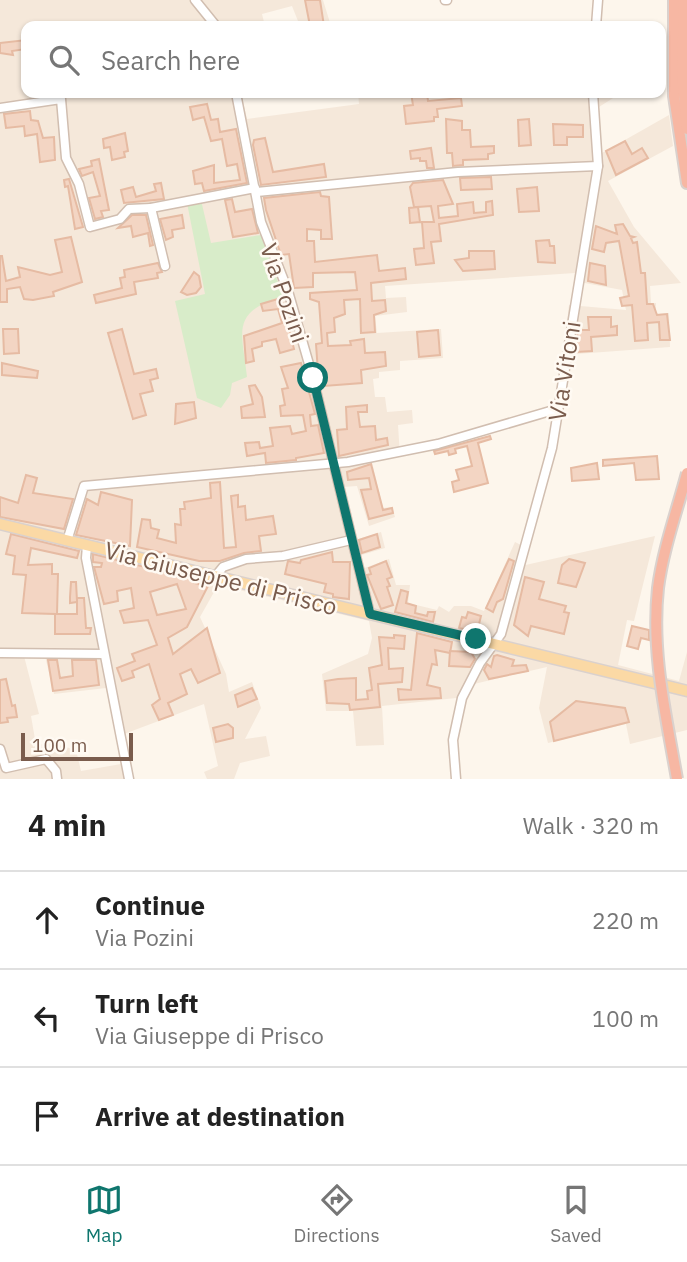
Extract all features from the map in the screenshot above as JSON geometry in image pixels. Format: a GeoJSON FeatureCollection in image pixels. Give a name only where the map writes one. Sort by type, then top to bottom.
{"type":"FeatureCollection","features":[{"type":"Feature","properties":{"kind":"highway"},"geometry":{"type":"LineString","coordinates":[[674,0],[674,96],[687,183]]}},
{"type":"Feature","properties":{"kind":"highway"},"geometry":{"type":"LineString","coordinates":[[684,0],[682,61],[687,129]]}},
{"type":"Feature","properties":{"kind":"highway"},"geometry":{"type":"LineString","coordinates":[[677,779],[658,671],[656,623],[665,552],[687,473]]}},
{"type":"Feature","properties":{"kind":"main road","name":"Via Giuseppe di Prisco"},"geometry":{"type":"LineString","coordinates":[[0,524],[687,691]]}},
{"type":"Feature","properties":{"kind":"street"},"geometry":{"type":"LineString","coordinates":[[195,0],[212,21]]}},
{"type":"Feature","properties":{"kind":"street"},"geometry":{"type":"LineString","coordinates":[[596,21],[598,0]]}},
{"type":"Feature","properties":{"kind":"street","name":"Via Pozini"},"geometry":{"type":"LineString","coordinates":[[237,98],[261,222],[288,292],[335,463],[370,614]]}},
{"type":"Feature","properties":{"kind":"street","name":"Via Vitoni"},"geometry":{"type":"LineString","coordinates":[[496,644],[552,448],[598,166],[593,98]]}},
{"type":"Feature","properties":{"kind":"street"},"geometry":{"type":"LineString","coordinates":[[0,108],[61,99],[66,158],[79,184],[90,228],[120,219],[129,209],[150,208],[256,190],[458,172],[598,166]]}},
{"type":"Feature","properties":{"kind":"street"},"geometry":{"type":"LineString","coordinates":[[150,208],[165,266]]}},
{"type":"Feature","properties":{"kind":"street"},"geometry":{"type":"LineString","coordinates":[[67,541],[84,486],[163,481],[335,463],[438,444],[557,409]]}},
{"type":"Feature","properties":{"kind":"street"},"geometry":{"type":"LineString","coordinates":[[214,578],[223,567],[246,559],[283,556],[351,540]]}},
{"type":"Feature","properties":{"kind":"street"},"geometry":{"type":"LineString","coordinates":[[87,546],[86,558],[129,779]]}},
{"type":"Feature","properties":{"kind":"street"},"geometry":{"type":"LineString","coordinates":[[456,779],[453,740],[462,698],[480,663],[496,644]]}},
{"type":"Feature","properties":{"kind":"street"},"geometry":{"type":"LineString","coordinates":[[0,653],[104,654]]}},
{"type":"Feature","properties":{"kind":"street"},"geometry":{"type":"LineString","coordinates":[[0,748],[6,768],[47,760],[56,771],[57,779]]}},
{"type":"Feature","properties":{"kind":"shaded area"},"geometry":{"type":"Polygon","coordinates":[[[0,0],[323,0],[329,21],[298,21],[292,6],[262,14],[264,21],[21,21],[21,98],[242,98],[247,119],[359,104],[358,98],[613,98],[599,107],[602,153],[669,115],[673,146],[608,181],[634,227],[681,283],[650,286],[651,303],[656,303],[656,314],[669,313],[670,347],[563,355],[569,305],[626,310],[622,290],[574,281],[575,273],[385,286],[386,298],[406,297],[407,312],[375,316],[377,333],[441,329],[443,358],[400,361],[400,370],[379,372],[379,378],[373,379],[375,397],[385,397],[387,412],[412,410],[413,423],[398,425],[400,456],[372,462],[383,508],[392,507],[395,517],[369,526],[357,486],[343,487],[355,540],[381,532],[385,548],[358,556],[362,569],[389,559],[396,585],[410,585],[408,603],[437,610],[439,606],[449,612],[454,606],[471,606],[484,611],[515,542],[525,547],[521,566],[655,536],[634,621],[627,620],[618,665],[679,681],[687,652],[687,730],[630,744],[626,724],[548,743],[539,708],[547,667],[474,684],[467,700],[456,698],[382,706],[384,745],[356,746],[353,711],[326,711],[322,674],[368,654],[372,638],[369,621],[218,585],[200,617],[226,674],[229,692],[252,682],[261,708],[245,739],[266,736],[270,756],[240,763],[234,779],[207,779],[204,772],[218,766],[204,704],[116,737],[106,688],[54,694],[45,656],[24,656],[39,714],[31,716],[36,745],[52,743],[76,750],[81,771],[121,764],[125,779],[0,779],[0,0]]]}},
{"type":"Feature","properties":{"kind":"green space"},"geometry":{"type":"Polygon","coordinates":[[[201,200],[211,243],[261,235],[283,296],[254,309],[247,317],[242,335],[247,377],[232,383],[230,395],[221,408],[197,398],[175,301],[205,294],[187,203],[201,200]]]}},
{"type":"Feature","properties":{"kind":"building"},"geometry":{"type":"Polygon","coordinates":[[[305,0],[320,0],[323,21],[309,21],[305,0]]]}},
{"type":"Feature","properties":{"kind":"building"},"geometry":{"type":"Polygon","coordinates":[[[21,41],[21,50],[12,51],[13,55],[0,53],[0,43],[21,41]]]}},
{"type":"Feature","properties":{"kind":"building"},"geometry":{"type":"Polygon","coordinates":[[[412,98],[428,98],[428,101],[461,98],[462,106],[437,109],[438,117],[434,117],[434,121],[406,124],[404,106],[413,105],[412,98]]]}},
{"type":"Feature","properties":{"kind":"building"},"geometry":{"type":"Polygon","coordinates":[[[207,104],[211,120],[218,119],[220,132],[236,129],[247,183],[204,191],[202,183],[195,184],[193,171],[214,165],[214,183],[240,180],[237,164],[227,166],[222,139],[211,141],[204,117],[193,120],[190,107],[207,104]]]}},
{"type":"Feature","properties":{"kind":"building"},"geometry":{"type":"Polygon","coordinates":[[[30,111],[31,120],[38,121],[43,138],[54,137],[55,160],[40,162],[37,134],[25,136],[24,126],[6,128],[4,114],[30,111]]]}},
{"type":"Feature","properties":{"kind":"building"},"geometry":{"type":"Polygon","coordinates":[[[446,119],[462,121],[462,130],[470,130],[471,147],[494,146],[494,153],[488,154],[488,159],[463,160],[463,165],[453,166],[452,153],[447,153],[446,119]]]}},
{"type":"Feature","properties":{"kind":"building"},"geometry":{"type":"Polygon","coordinates":[[[529,119],[531,145],[519,146],[518,120],[529,119]]]}},
{"type":"Feature","properties":{"kind":"building"},"geometry":{"type":"Polygon","coordinates":[[[553,124],[583,125],[583,137],[567,137],[567,145],[554,145],[553,124]]]}},
{"type":"Feature","properties":{"kind":"building"},"geometry":{"type":"Polygon","coordinates":[[[125,133],[128,151],[124,152],[125,157],[112,160],[110,147],[104,148],[103,139],[125,133]]]}},
{"type":"Feature","properties":{"kind":"building"},"geometry":{"type":"Polygon","coordinates":[[[265,138],[273,172],[324,164],[326,177],[261,185],[253,145],[254,140],[265,138]]]}},
{"type":"Feature","properties":{"kind":"building"},"geometry":{"type":"Polygon","coordinates":[[[625,141],[632,154],[642,148],[648,158],[616,175],[606,151],[625,141]]]}},
{"type":"Feature","properties":{"kind":"building"},"geometry":{"type":"Polygon","coordinates":[[[431,148],[434,168],[427,168],[426,161],[420,161],[420,158],[411,159],[410,151],[431,148]]]}},
{"type":"Feature","properties":{"kind":"building"},"geometry":{"type":"Polygon","coordinates":[[[99,159],[109,210],[101,211],[103,217],[95,219],[89,198],[100,196],[93,172],[82,176],[79,169],[92,166],[91,161],[99,159]]]}},
{"type":"Feature","properties":{"kind":"building"},"geometry":{"type":"Polygon","coordinates":[[[491,177],[492,189],[461,190],[460,178],[491,177]]]}},
{"type":"Feature","properties":{"kind":"building"},"geometry":{"type":"Polygon","coordinates":[[[69,179],[83,227],[75,229],[68,186],[65,187],[64,180],[69,179]]]}},
{"type":"Feature","properties":{"kind":"building"},"geometry":{"type":"Polygon","coordinates":[[[443,180],[453,204],[438,206],[439,218],[458,216],[457,204],[473,202],[474,213],[486,212],[486,202],[492,201],[493,215],[439,224],[441,241],[431,242],[434,263],[416,265],[414,249],[424,248],[422,222],[434,222],[431,206],[414,207],[410,187],[413,183],[443,180]]]}},
{"type":"Feature","properties":{"kind":"building"},"geometry":{"type":"Polygon","coordinates":[[[161,183],[164,199],[124,203],[121,190],[133,187],[136,197],[156,191],[154,184],[161,183]]]}},
{"type":"Feature","properties":{"kind":"building"},"geometry":{"type":"Polygon","coordinates":[[[537,187],[539,211],[519,212],[517,189],[537,187]]]}},
{"type":"Feature","properties":{"kind":"building"},"geometry":{"type":"Polygon","coordinates":[[[320,192],[321,196],[329,197],[332,239],[321,239],[321,230],[307,229],[307,241],[314,241],[315,262],[377,255],[379,271],[405,268],[406,279],[371,283],[372,301],[385,300],[386,311],[374,315],[375,332],[361,333],[360,299],[344,300],[345,314],[334,318],[335,332],[327,333],[328,346],[351,345],[350,341],[364,339],[365,353],[385,352],[386,366],[361,370],[362,383],[324,386],[322,372],[318,372],[316,344],[322,343],[319,302],[310,299],[310,293],[357,290],[355,272],[313,273],[313,287],[294,288],[289,254],[281,255],[266,210],[264,198],[320,192]]]}},
{"type":"Feature","properties":{"kind":"building"},"geometry":{"type":"Polygon","coordinates":[[[232,199],[235,212],[252,209],[258,233],[233,237],[225,200],[232,199]]]}},
{"type":"Feature","properties":{"kind":"building"},"geometry":{"type":"Polygon","coordinates":[[[418,207],[420,222],[410,223],[409,208],[418,207]]]}},
{"type":"Feature","properties":{"kind":"building"},"geometry":{"type":"Polygon","coordinates":[[[132,215],[146,215],[153,245],[150,246],[148,233],[133,237],[131,226],[118,228],[132,215]]]}},
{"type":"Feature","properties":{"kind":"building"},"geometry":{"type":"Polygon","coordinates":[[[182,215],[184,228],[172,230],[173,237],[166,240],[160,219],[182,215]]]}},
{"type":"Feature","properties":{"kind":"building"},"geometry":{"type":"Polygon","coordinates":[[[623,224],[630,236],[634,237],[631,238],[633,243],[637,242],[641,273],[645,273],[647,304],[653,304],[657,315],[667,314],[670,340],[660,340],[659,322],[647,323],[648,340],[635,341],[632,305],[622,306],[620,298],[629,296],[619,241],[606,243],[604,252],[592,249],[596,226],[617,234],[615,225],[623,224]]]}},
{"type":"Feature","properties":{"kind":"building"},"geometry":{"type":"Polygon","coordinates":[[[71,237],[82,282],[53,292],[54,296],[33,300],[24,299],[20,287],[7,289],[7,302],[0,302],[0,256],[6,281],[20,277],[18,267],[50,275],[62,272],[55,240],[71,237]]]}},
{"type":"Feature","properties":{"kind":"building"},"geometry":{"type":"Polygon","coordinates":[[[549,240],[550,246],[554,246],[555,263],[538,262],[536,241],[549,240]]]}},
{"type":"Feature","properties":{"kind":"building"},"geometry":{"type":"Polygon","coordinates":[[[469,251],[494,251],[495,269],[463,271],[455,260],[469,258],[469,251]]]}},
{"type":"Feature","properties":{"kind":"building"},"geometry":{"type":"Polygon","coordinates":[[[158,263],[162,272],[157,273],[158,278],[134,282],[136,294],[96,303],[94,295],[122,288],[120,278],[125,277],[124,270],[158,263]]]}},
{"type":"Feature","properties":{"kind":"building"},"geometry":{"type":"Polygon","coordinates":[[[590,263],[605,266],[606,285],[588,281],[590,263]]]}},
{"type":"Feature","properties":{"kind":"building"},"geometry":{"type":"Polygon","coordinates":[[[194,272],[199,276],[201,287],[196,293],[187,295],[181,292],[194,272]]]}},
{"type":"Feature","properties":{"kind":"building"},"geometry":{"type":"Polygon","coordinates":[[[281,298],[294,349],[280,353],[276,339],[262,342],[262,346],[252,349],[254,361],[246,363],[244,336],[282,323],[278,309],[263,311],[261,304],[281,298]]]}},
{"type":"Feature","properties":{"kind":"building"},"geometry":{"type":"Polygon","coordinates":[[[588,317],[611,317],[611,327],[617,326],[617,335],[591,337],[592,351],[576,352],[578,330],[589,330],[588,317]]]}},
{"type":"Feature","properties":{"kind":"building"},"geometry":{"type":"Polygon","coordinates":[[[3,329],[18,329],[19,353],[4,354],[3,329]]]}},
{"type":"Feature","properties":{"kind":"building"},"geometry":{"type":"Polygon","coordinates":[[[122,329],[134,374],[156,369],[158,378],[150,380],[153,391],[140,394],[146,415],[133,419],[108,333],[122,329]]]}},
{"type":"Feature","properties":{"kind":"building"},"geometry":{"type":"Polygon","coordinates":[[[438,330],[440,355],[419,357],[417,332],[438,330]]]}},
{"type":"Feature","properties":{"kind":"building"},"geometry":{"type":"Polygon","coordinates":[[[2,363],[38,371],[37,378],[2,375],[2,363]]]}},
{"type":"Feature","properties":{"kind":"building"},"geometry":{"type":"Polygon","coordinates":[[[301,363],[315,414],[310,415],[311,426],[318,425],[324,453],[296,460],[266,463],[265,453],[247,456],[245,443],[259,442],[260,448],[273,446],[270,428],[290,426],[292,434],[306,431],[303,415],[281,416],[280,406],[285,405],[282,389],[288,388],[281,367],[301,363]]]}},
{"type":"Feature","properties":{"kind":"building"},"geometry":{"type":"Polygon","coordinates":[[[255,385],[262,397],[265,417],[242,418],[241,407],[253,404],[249,386],[255,385]]]}},
{"type":"Feature","properties":{"kind":"building"},"geometry":{"type":"Polygon","coordinates":[[[194,402],[196,418],[175,424],[176,404],[194,402]]]}},
{"type":"Feature","properties":{"kind":"building"},"geometry":{"type":"Polygon","coordinates":[[[367,405],[367,412],[358,412],[360,427],[375,426],[376,440],[387,438],[388,445],[339,456],[337,430],[347,429],[346,407],[367,405]]]}},
{"type":"Feature","properties":{"kind":"building"},"geometry":{"type":"Polygon","coordinates":[[[490,436],[491,439],[478,443],[488,483],[454,492],[452,482],[459,480],[456,470],[472,466],[467,446],[455,449],[456,453],[449,455],[448,451],[435,454],[434,451],[490,436]]]}},
{"type":"Feature","properties":{"kind":"building"},"geometry":{"type":"Polygon","coordinates":[[[657,456],[659,479],[636,480],[634,463],[603,466],[603,460],[657,456]]]}},
{"type":"Feature","properties":{"kind":"building"},"geometry":{"type":"Polygon","coordinates":[[[597,463],[599,479],[572,481],[571,468],[597,463]]]}},
{"type":"Feature","properties":{"kind":"building"},"geometry":{"type":"Polygon","coordinates":[[[371,464],[383,510],[392,508],[393,513],[369,519],[361,490],[371,489],[369,478],[348,480],[347,472],[371,464]]]}},
{"type":"Feature","properties":{"kind":"building"},"geometry":{"type":"Polygon","coordinates":[[[26,475],[37,478],[33,493],[73,499],[64,529],[0,517],[0,497],[18,503],[26,475]]]}},
{"type":"Feature","properties":{"kind":"building"},"geometry":{"type":"Polygon","coordinates":[[[220,482],[224,548],[236,547],[231,496],[238,495],[238,507],[245,506],[246,520],[273,516],[276,534],[259,536],[261,551],[220,561],[199,561],[137,547],[142,519],[150,520],[151,528],[159,530],[157,538],[176,543],[175,524],[181,525],[180,509],[185,509],[184,502],[211,498],[210,483],[220,482]]]}},
{"type":"Feature","properties":{"kind":"building"},"geometry":{"type":"Polygon","coordinates":[[[101,492],[132,500],[130,546],[76,535],[87,499],[98,505],[101,492]]]}},
{"type":"Feature","properties":{"kind":"building"},"geometry":{"type":"Polygon","coordinates":[[[11,534],[79,551],[77,558],[31,548],[28,565],[52,564],[52,574],[58,574],[57,614],[77,614],[77,602],[70,603],[71,582],[76,582],[77,601],[77,598],[84,598],[86,628],[91,628],[90,634],[55,634],[55,614],[22,613],[26,575],[13,574],[15,556],[6,554],[11,534]]]}},
{"type":"Feature","properties":{"kind":"building"},"geometry":{"type":"Polygon","coordinates":[[[377,534],[380,547],[362,553],[359,540],[377,534]]]}},
{"type":"Feature","properties":{"kind":"building"},"geometry":{"type":"Polygon","coordinates":[[[332,552],[333,562],[350,562],[349,599],[333,597],[333,594],[324,592],[326,584],[285,574],[288,561],[300,563],[301,560],[332,552]]]}},
{"type":"Feature","properties":{"kind":"building"},"geometry":{"type":"Polygon","coordinates":[[[93,554],[193,579],[194,583],[208,586],[187,627],[168,638],[173,654],[207,628],[220,673],[198,683],[191,669],[180,674],[187,694],[168,703],[173,715],[159,720],[152,705],[160,699],[149,664],[132,671],[134,677],[122,681],[117,668],[135,661],[132,654],[157,645],[148,620],[124,623],[120,611],[134,608],[131,588],[117,591],[118,601],[104,604],[94,567],[101,567],[102,563],[93,562],[93,554]],[[177,584],[150,592],[157,615],[186,609],[177,584]]]}},
{"type":"Feature","properties":{"kind":"building"},"geometry":{"type":"Polygon","coordinates":[[[509,559],[514,561],[503,599],[497,602],[493,612],[486,608],[509,559]]]}},
{"type":"Feature","properties":{"kind":"building"},"geometry":{"type":"Polygon","coordinates":[[[569,559],[585,563],[576,587],[558,583],[562,565],[569,559]]]}},
{"type":"Feature","properties":{"kind":"building"},"geometry":{"type":"Polygon","coordinates":[[[386,561],[392,577],[387,579],[390,586],[387,587],[393,605],[381,609],[367,575],[371,574],[369,568],[386,561]]]}},
{"type":"Feature","properties":{"kind":"building"},"geometry":{"type":"Polygon","coordinates":[[[525,577],[544,582],[539,599],[566,606],[564,612],[569,613],[564,634],[531,626],[528,636],[514,625],[525,577]]]}},
{"type":"Feature","properties":{"kind":"building"},"geometry":{"type":"Polygon","coordinates":[[[401,590],[408,592],[406,603],[416,606],[415,613],[427,616],[428,612],[435,612],[433,622],[395,612],[401,590]]]}},
{"type":"Feature","properties":{"kind":"building"},"geometry":{"type":"Polygon","coordinates":[[[468,612],[481,616],[477,632],[459,628],[462,617],[466,618],[468,612]]]}},
{"type":"Feature","properties":{"kind":"building"},"geometry":{"type":"Polygon","coordinates":[[[632,626],[649,630],[649,640],[641,638],[638,649],[627,646],[632,626]]]}},
{"type":"Feature","properties":{"kind":"building"},"geometry":{"type":"Polygon","coordinates":[[[417,633],[452,642],[450,653],[435,650],[437,665],[432,664],[427,685],[440,688],[441,698],[399,700],[398,689],[411,690],[417,633]]]}},
{"type":"Feature","properties":{"kind":"building"},"geometry":{"type":"Polygon","coordinates":[[[394,635],[405,636],[404,649],[388,648],[389,669],[403,668],[402,682],[378,684],[380,707],[350,710],[349,704],[327,703],[325,681],[338,679],[356,678],[356,700],[368,699],[367,691],[372,690],[369,668],[382,665],[379,637],[394,638],[394,635]]]}},
{"type":"Feature","properties":{"kind":"building"},"geometry":{"type":"Polygon","coordinates":[[[450,651],[471,652],[475,659],[470,667],[449,666],[450,651]]]}},
{"type":"Feature","properties":{"kind":"building"},"geometry":{"type":"Polygon","coordinates":[[[494,656],[514,660],[512,666],[526,665],[528,671],[489,679],[484,670],[487,664],[491,667],[494,656]]]}},
{"type":"Feature","properties":{"kind":"building"},"geometry":{"type":"Polygon","coordinates":[[[48,660],[57,660],[60,678],[73,676],[72,660],[96,660],[99,685],[53,691],[48,660]]]}},
{"type":"Feature","properties":{"kind":"building"},"geometry":{"type":"Polygon","coordinates":[[[6,679],[17,717],[7,718],[8,722],[0,723],[0,680],[6,679]]]}},
{"type":"Feature","properties":{"kind":"building"},"geometry":{"type":"Polygon","coordinates":[[[252,688],[257,699],[238,707],[235,695],[252,688]]]}},
{"type":"Feature","properties":{"kind":"building"},"geometry":{"type":"Polygon","coordinates":[[[576,701],[625,708],[629,722],[554,741],[550,722],[576,701]]]}},
{"type":"Feature","properties":{"kind":"building"},"geometry":{"type":"Polygon","coordinates":[[[228,724],[233,728],[233,738],[216,742],[213,728],[228,724]]]}},
{"type":"Feature","properties":{"kind":"route"},"geometry":{"type":"LineString","coordinates":[[313,378],[370,614],[476,639]]}}]}
